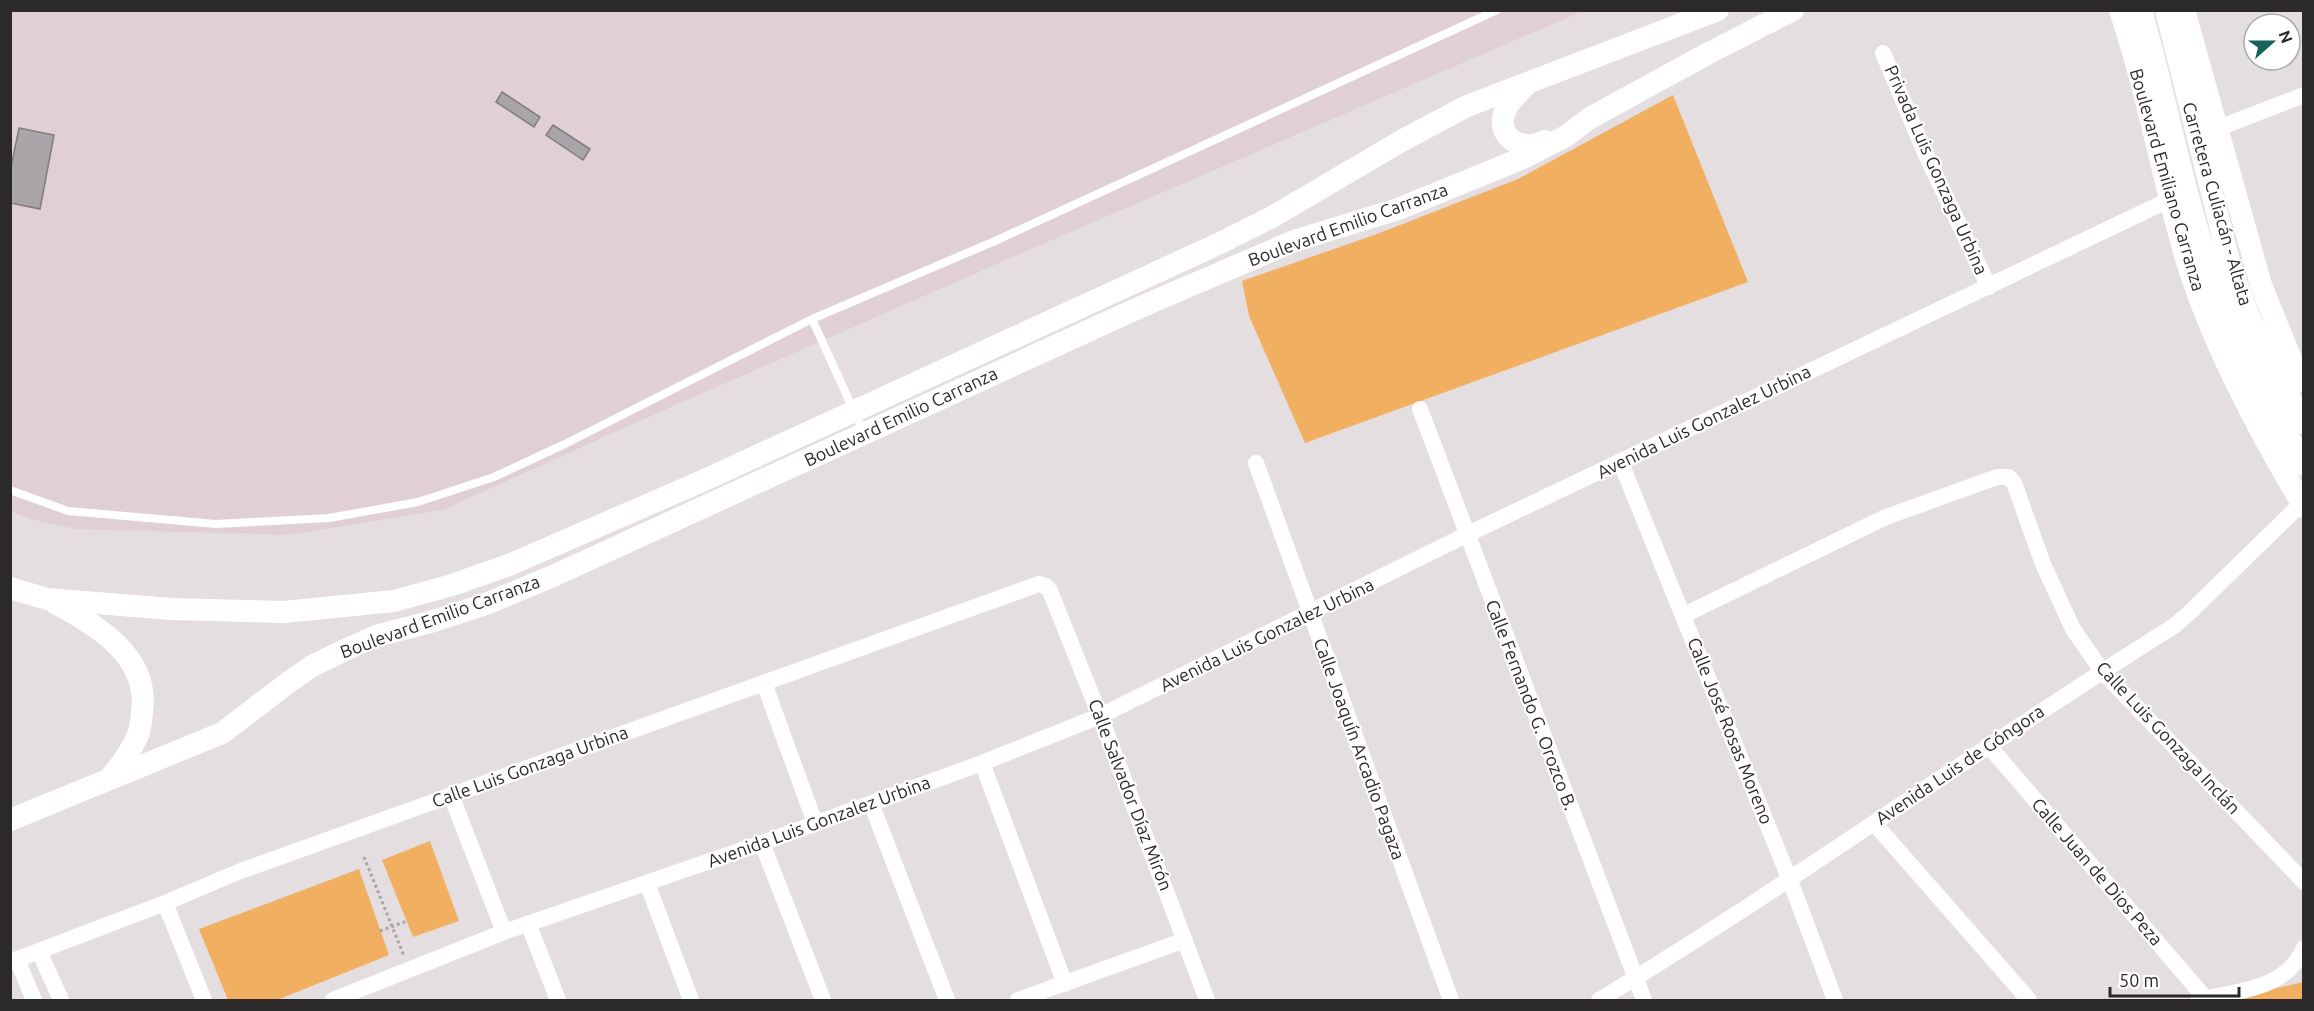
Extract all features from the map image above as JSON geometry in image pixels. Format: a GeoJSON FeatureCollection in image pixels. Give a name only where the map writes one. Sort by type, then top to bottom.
{"type":"FeatureCollection","features":[{"type":"Feature","properties":{"kind":"street","name":"Boulevard Emilio Carranza"},"geometry":{"type":"LineString","coordinates":[[10,588],[47,599],[223,612],[284,612],[394,601],[452,585],[509,565],[855,412],[1218,244],[1272,217],[1467,106],[1718,10]]}},
{"type":"Feature","properties":{"kind":"street","name":"Boulevard Emilio Carranza"},"geometry":{"type":"LineString","coordinates":[[10,820],[222,733],[296,676],[376,636],[430,622],[495,600],[553,576],[1136,309],[1294,241],[1408,205],[1488,174],[1566,136],[1600,113],[1793,10]]}},
{"type":"Feature","properties":{"kind":"street","name":"Boulevard Emiliano Carranza"},"geometry":{"type":"LineString","coordinates":[[2120,10],[2183,249],[2201,302],[2253,415],[2302,506]]}},
{"type":"Feature","properties":{"kind":"street"},"geometry":{"type":"LineString","coordinates":[[2141,10],[2209,267],[2240,347],[2304,465]]}},
{"type":"Feature","properties":{"kind":"street","name":"Carretera Culiacán - Altata"},"geometry":{"type":"LineString","coordinates":[[2166,10],[2231,268],[2248,314],[2269,360],[2304,423]]}},
{"type":"Feature","properties":{"kind":"street","name":"Carretera Culiacán - Altata"},"geometry":{"type":"LineString","coordinates":[[2184,10],[2261,285],[2282,338],[2304,382]]}},
{"type":"Feature","properties":{"kind":"street","name":"Privada Luis Gonzaga Urbina"},"geometry":{"type":"LineString","coordinates":[[1883,52],[1926,154],[1989,287]]}},
{"type":"Feature","properties":{"kind":"street"},"geometry":{"type":"LineString","coordinates":[[1531,80],[1507,107],[1503,128],[1508,138],[1516,143],[1529,146],[1566,136]]}},
{"type":"Feature","properties":{"kind":"street"},"geometry":{"type":"LineString","coordinates":[[2216,129],[2304,94]]}},
{"type":"Feature","properties":{"kind":"street","name":"Avenida Luis Gonzalez Urbina"},"geometry":{"type":"LineString","coordinates":[[333,1000],[528,923],[762,843],[982,763],[1100,716],[1466,535],[2171,199]]}},
{"type":"Feature","properties":{"kind":"street","name":"Calle Fernando G. Orozco B."},"geometry":{"type":"LineString","coordinates":[[1420,409],[1644,1000]]}},
{"type":"Feature","properties":{"kind":"street","name":"Calle Joaquín Arcadio Pagaza"},"geometry":{"type":"LineString","coordinates":[[1256,463],[1451,1000]]}},
{"type":"Feature","properties":{"kind":"street","name":"Calle José Rosas Moreno"},"geometry":{"type":"LineString","coordinates":[[1621,463],[1789,878],[1835,1000]]}},
{"type":"Feature","properties":{"kind":"street","name":"Calle Luis Gonzaga Inclán"},"geometry":{"type":"LineString","coordinates":[[1684,615],[1886,517],[2004,475],[2009,477],[2014,483],[2043,564],[2073,629],[2102,670],[2304,882]]}},
{"type":"Feature","properties":{"kind":"street","name":"Avenida Luis de Góngora"},"geometry":{"type":"LineString","coordinates":[[1599,1000],[1874,823],[2102,670],[2174,626],[2302,506]]}},
{"type":"Feature","properties":{"kind":"street","name":"Calle Luis Gonzaga Urbina"},"geometry":{"type":"LineString","coordinates":[[14,961],[165,903],[238,872],[1033,586],[1046,586],[1050,591]]}},
{"type":"Feature","properties":{"kind":"street","name":"Calle Salvador Díaz Mirón"},"geometry":{"type":"LineString","coordinates":[[1050,591],[1100,716],[1207,1000]]}},
{"type":"Feature","properties":{"kind":"street"},"geometry":{"type":"LineString","coordinates":[[47,599],[86,619],[116,642],[133,663],[141,684],[143,705],[139,733],[127,756],[109,780]]}},
{"type":"Feature","properties":{"kind":"street"},"geometry":{"type":"LineString","coordinates":[[764,683],[815,823]]}},
{"type":"Feature","properties":{"kind":"street","name":"Calle Juan de Dios Peza"},"geometry":{"type":"LineString","coordinates":[[1988,745],[2202,1000]]}},
{"type":"Feature","properties":{"kind":"street"},"geometry":{"type":"LineString","coordinates":[[982,763],[1065,984]]}},
{"type":"Feature","properties":{"kind":"street"},"geometry":{"type":"LineString","coordinates":[[451,795],[504,932]]}},
{"type":"Feature","properties":{"kind":"street"},"geometry":{"type":"LineString","coordinates":[[871,803],[947,1000]]}},
{"type":"Feature","properties":{"kind":"street"},"geometry":{"type":"LineString","coordinates":[[1874,823],[2029,1000]]}},
{"type":"Feature","properties":{"kind":"street"},"geometry":{"type":"LineString","coordinates":[[762,843],[823,1000]]}},
{"type":"Feature","properties":{"kind":"street"},"geometry":{"type":"LineString","coordinates":[[647,883],[691,1000]]}},
{"type":"Feature","properties":{"kind":"street"},"geometry":{"type":"LineString","coordinates":[[165,903],[204,1000]]}},
{"type":"Feature","properties":{"kind":"street"},"geometry":{"type":"LineString","coordinates":[[528,923],[558,1000]]}},
{"type":"Feature","properties":{"kind":"street"},"geometry":{"type":"LineString","coordinates":[[1018,1000],[1185,940]]}},
{"type":"Feature","properties":{"kind":"street"},"geometry":{"type":"LineString","coordinates":[[2202,1000],[2269,983],[2291,970],[2304,948]]}},
{"type":"Feature","properties":{"kind":"street"},"geometry":{"type":"LineString","coordinates":[[39,951],[61,1000]]}},
{"type":"Feature","properties":{"kind":"street"},"geometry":{"type":"LineString","coordinates":[[14,961],[34,1000]]}},
{"type":"Feature","properties":{"kind":"lane"},"geometry":{"type":"LineString","coordinates":[[10,490],[68,512],[216,524],[329,518],[418,502],[494,477],[565,444],[812,319],[995,241],[1497,10]]}},
{"type":"Feature","properties":{"kind":"lane"},"geometry":{"type":"LineString","coordinates":[[812,319],[864,434]]}},
{"type":"Feature","properties":{"kind":"path"},"geometry":{"type":"LineString","coordinates":[[364,857],[410,969]]}},
{"type":"Feature","properties":{"kind":"path"},"geometry":{"type":"LineString","coordinates":[[380,932],[407,921]]}},
{"type":"Feature","properties":{"kind":"shaded area"},"geometry":{"type":"Polygon","coordinates":[[[10,11],[1583,11],[1008,259],[443,510],[287,535],[76,529],[29,519],[11,511],[10,11]]]}},
{"type":"Feature","properties":{"kind":"shaded area"},"geometry":{"type":"Polygon","coordinates":[[[1673,95],[1748,282],[1305,443],[1249,316],[1242,281],[1377,234],[1518,179],[1673,95]]]}},
{"type":"Feature","properties":{"kind":"shaded area"},"geometry":{"type":"Polygon","coordinates":[[[430,841],[459,921],[413,937],[382,860],[430,841]]]}},
{"type":"Feature","properties":{"kind":"shaded area"},"geometry":{"type":"Polygon","coordinates":[[[359,869],[389,955],[277,1000],[228,1000],[199,929],[359,869]]]}},
{"type":"Feature","properties":{"kind":"shaded area"},"geometry":{"type":"Polygon","coordinates":[[[2303,982],[2303,1000],[2226,1000],[2303,982]]]}},
{"type":"Feature","properties":{"kind":"building"},"geometry":{"type":"Polygon","coordinates":[[[502,92],[540,117],[534,127],[496,102],[502,92]]]}},
{"type":"Feature","properties":{"kind":"building"},"geometry":{"type":"Polygon","coordinates":[[[553,125],[590,149],[583,160],[546,135],[553,125]]]}},
{"type":"Feature","properties":{"kind":"building"},"geometry":{"type":"Polygon","coordinates":[[[19,128],[54,135],[40,209],[10,203],[10,172],[19,128]]]}}]}
